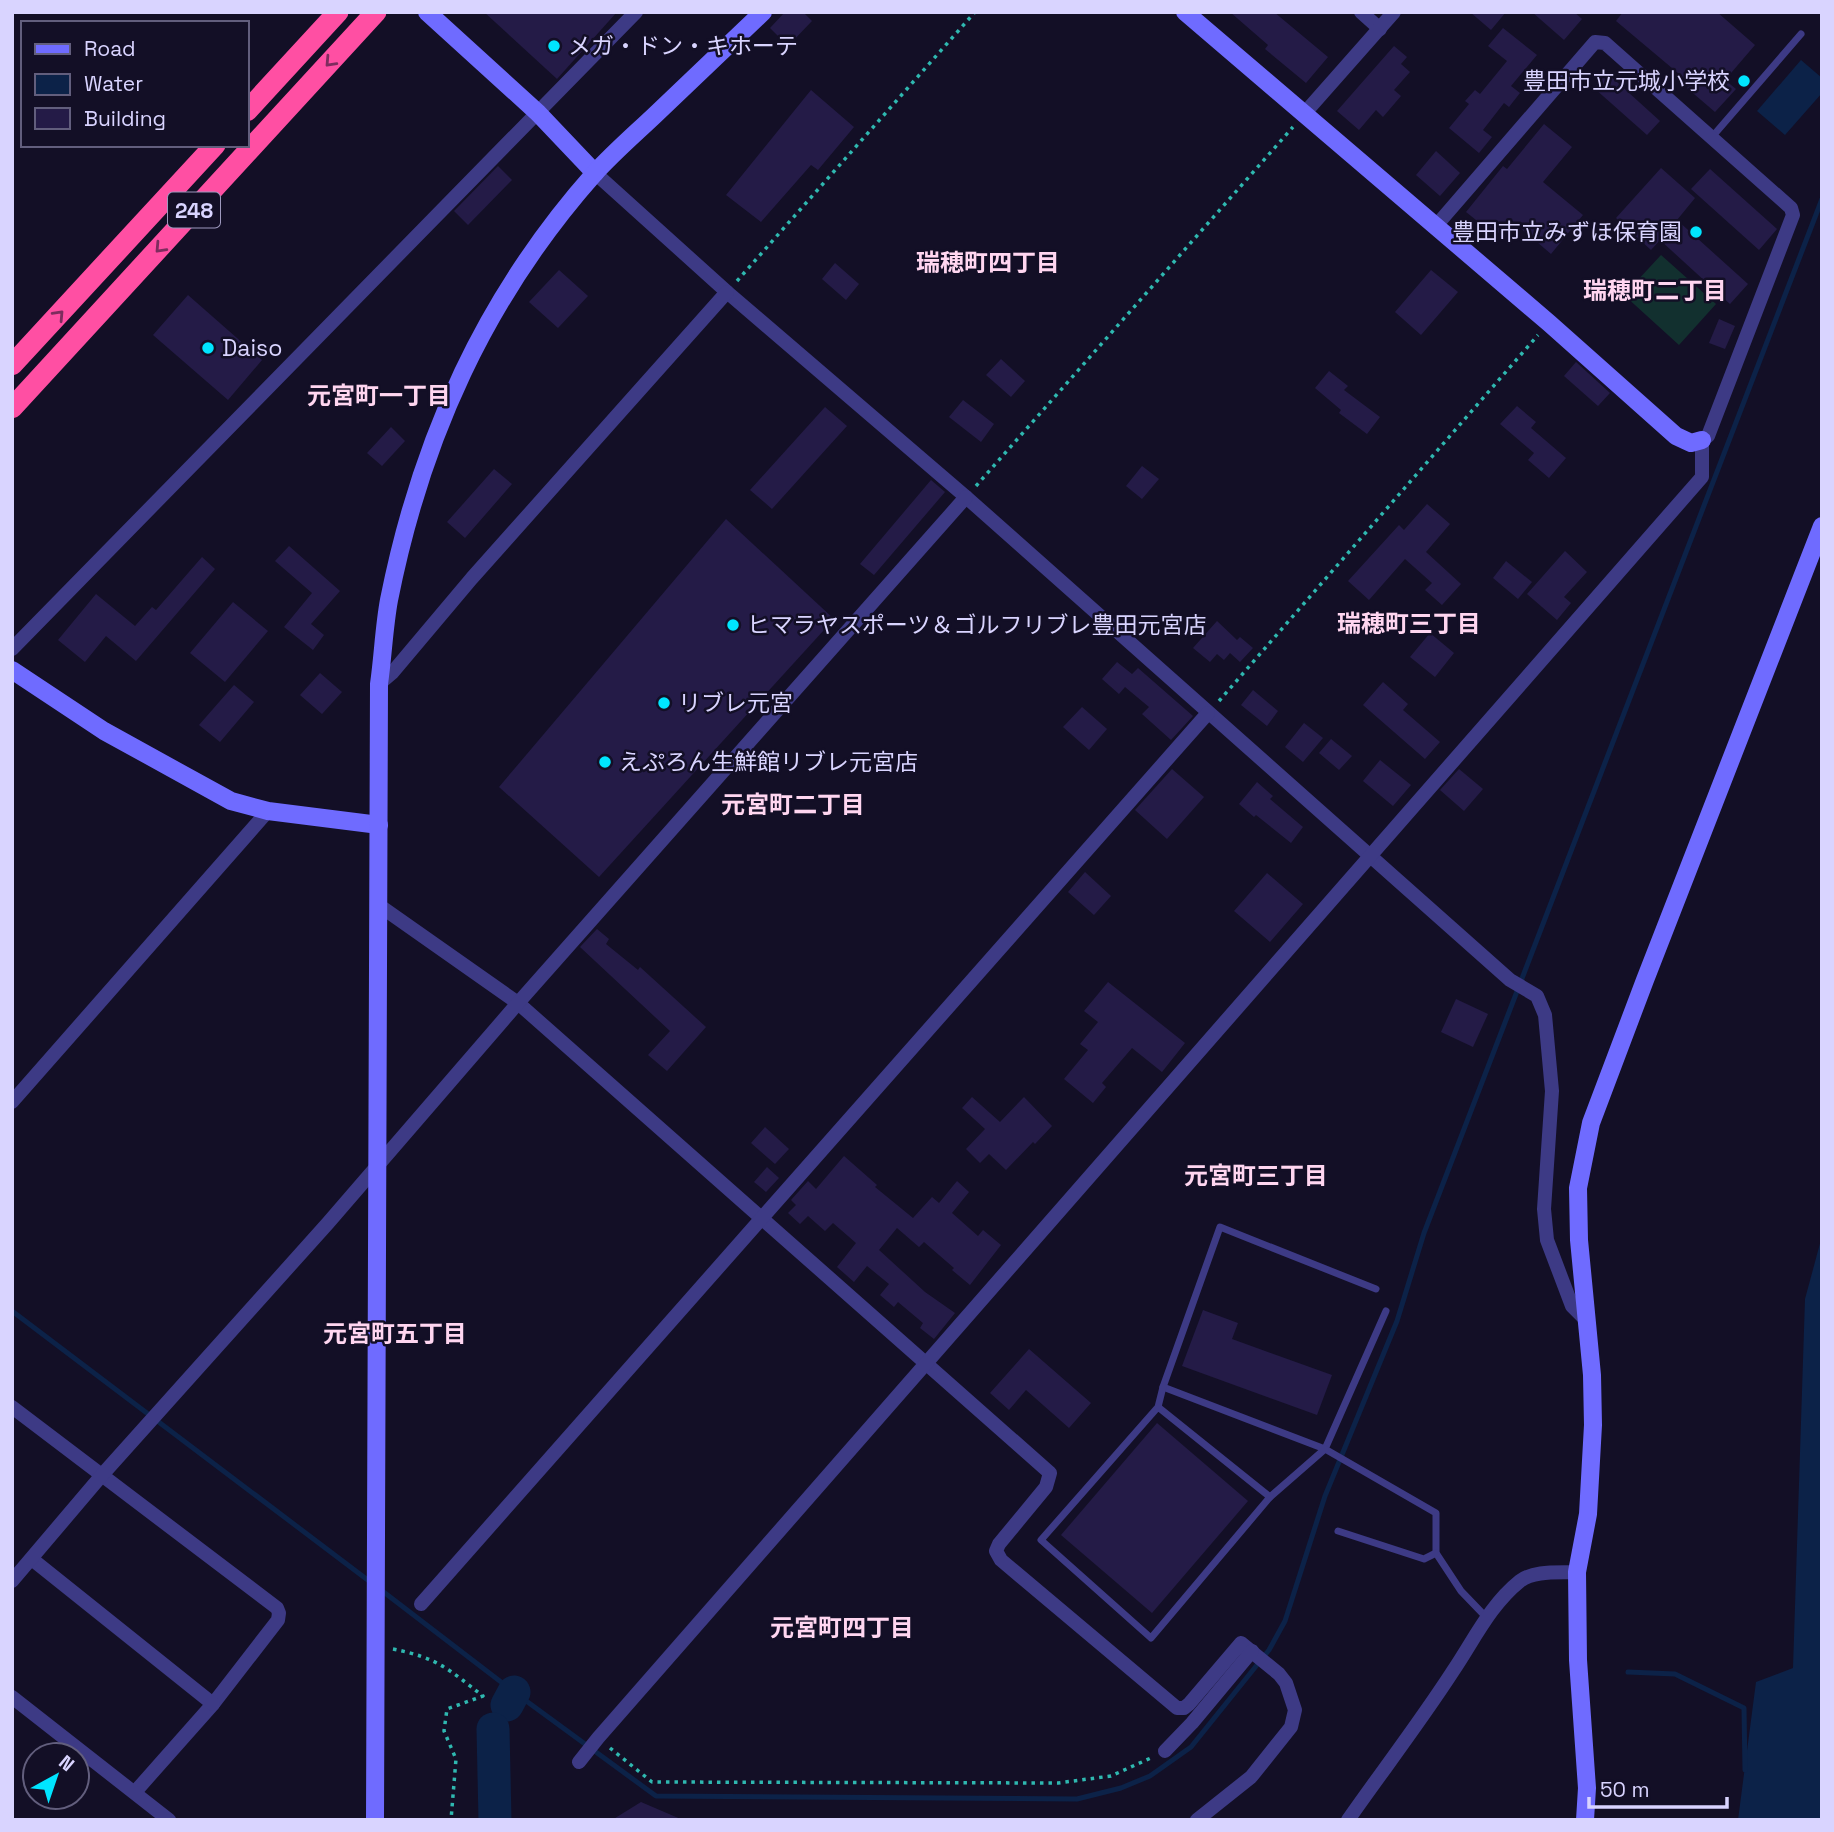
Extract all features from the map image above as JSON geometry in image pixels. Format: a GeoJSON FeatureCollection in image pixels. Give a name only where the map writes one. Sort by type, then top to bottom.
{"type":"FeatureCollection","features":[{"type":"Feature","properties":{"kind":"highway"},"geometry":{"type":"LineString","coordinates":[[248,110],[338,12]]}},
{"type":"Feature","properties":{"kind":"highway","name":"248"},"geometry":{"type":"LineString","coordinates":[[12,408],[376,12]]}},
{"type":"Feature","properties":{"kind":"highway","name":"248"},"geometry":{"type":"LineString","coordinates":[[12,365],[213,147]]}},
{"type":"Feature","properties":{"kind":"street"},"geometry":{"type":"LineString","coordinates":[[427,12],[538,113],[595,173],[727,292],[966,497],[1510,980],[1537,996],[1545,1015],[1552,1091],[1544,1209],[1547,1240],[1572,1306],[1586,1320]]}},
{"type":"Feature","properties":{"kind":"street"},"geometry":{"type":"LineString","coordinates":[[12,649],[636,12]]}},
{"type":"Feature","properties":{"kind":"street"},"geometry":{"type":"LineString","coordinates":[[375,1820],[379,684],[388,603],[407,524],[442,417],[476,345],[525,264],[542,238],[595,173],[763,12]]}},
{"type":"Feature","properties":{"kind":"street"},"geometry":{"type":"LineString","coordinates":[[1185,12],[1303,115],[1435,227],[1549,323],[1676,436],[1691,443],[1707,436],[1793,215],[1791,208],[1712,136],[1605,43],[1595,42],[1435,227]]}},
{"type":"Feature","properties":{"kind":"street"},"geometry":{"type":"LineString","coordinates":[[1361,12],[1380,29]]}},
{"type":"Feature","properties":{"kind":"street"},"geometry":{"type":"LineString","coordinates":[[1303,115],[1394,12]]}},
{"type":"Feature","properties":{"kind":"street"},"geometry":{"type":"LineString","coordinates":[[379,684],[392,673],[472,578],[727,292]]}},
{"type":"Feature","properties":{"kind":"street"},"geometry":{"type":"LineString","coordinates":[[579,1762],[1702,477],[1702,440]]}},
{"type":"Feature","properties":{"kind":"street"},"geometry":{"type":"LineString","coordinates":[[12,1581],[517,1003],[966,497]]}},
{"type":"Feature","properties":{"kind":"street"},"geometry":{"type":"LineString","coordinates":[[1585,1820],[1587,1788],[1578,1660],[1577,1572],[1588,1514],[1594,1425],[1579,1240],[1578,1188],[1591,1124],[1644,980],[1822,526]]}},
{"type":"Feature","properties":{"kind":"street"},"geometry":{"type":"LineString","coordinates":[[12,670],[104,731],[231,802],[268,811],[379,825]]}},
{"type":"Feature","properties":{"kind":"street"},"geometry":{"type":"LineString","coordinates":[[421,1604],[1208,713]]}},
{"type":"Feature","properties":{"kind":"street"},"geometry":{"type":"LineString","coordinates":[[12,1102],[268,811]]}},
{"type":"Feature","properties":{"kind":"street"},"geometry":{"type":"LineString","coordinates":[[380,906],[517,1003],[1050,1474],[1046,1487],[999,1544],[996,1551],[1001,1560],[1177,1708],[1184,1708],[1189,1704],[1241,1643],[1286,1683],[1295,1710],[1291,1727],[1251,1777],[1197,1820]]}},
{"type":"Feature","properties":{"kind":"street"},"geometry":{"type":"LineString","coordinates":[[15,1415],[102,1475],[277,1608],[279,1613],[278,1620],[213,1704],[135,1792]]}},
{"type":"Feature","properties":{"kind":"street"},"geometry":{"type":"LineString","coordinates":[[33,1560],[213,1704]]}},
{"type":"Feature","properties":{"kind":"street"},"geometry":{"type":"LineString","coordinates":[[1348,1820],[1453,1671],[1486,1617],[1521,1580],[1532,1574],[1577,1572]]}},
{"type":"Feature","properties":{"kind":"street"},"geometry":{"type":"LineString","coordinates":[[1166,1751],[1252,1652]]}},
{"type":"Feature","properties":{"kind":"street"},"geometry":{"type":"LineString","coordinates":[[12,1697],[169,1820]]}},
{"type":"Feature","properties":{"kind":"lane"},"geometry":{"type":"LineString","coordinates":[[1712,136],[1801,34]]}},
{"type":"Feature","properties":{"kind":"lane"},"geometry":{"type":"LineString","coordinates":[[1376,1289],[1220,1227],[1158,1407],[1041,1540],[1151,1638],[1270,1497],[1325,1449],[1386,1311]]}},
{"type":"Feature","properties":{"kind":"lane"},"geometry":{"type":"LineString","coordinates":[[1163,1387],[1325,1449],[1436,1513],[1436,1553],[1461,1591],[1486,1617]]}},
{"type":"Feature","properties":{"kind":"lane"},"geometry":{"type":"LineString","coordinates":[[1158,1407],[1270,1497]]}},
{"type":"Feature","properties":{"kind":"lane"},"geometry":{"type":"LineString","coordinates":[[1338,1531],[1424,1559],[1436,1553]]}},
{"type":"Feature","properties":{"kind":"path"},"geometry":{"type":"LineString","coordinates":[[727,292],[975,12]]}},
{"type":"Feature","properties":{"kind":"path"},"geometry":{"type":"LineString","coordinates":[[966,497],[1303,115]]}},
{"type":"Feature","properties":{"kind":"path"},"geometry":{"type":"LineString","coordinates":[[1208,713],[1549,323]]}},
{"type":"Feature","properties":{"kind":"path"},"geometry":{"type":"LineString","coordinates":[[375,1645],[422,1655],[440,1662],[484,1696],[446,1709],[444,1731],[456,1759],[451,1820]]}},
{"type":"Feature","properties":{"kind":"path"},"geometry":{"type":"LineString","coordinates":[[598,1738],[652,1782],[1058,1783],[1111,1776],[1166,1751]]}},
{"type":"Feature","properties":{"kind":"green space"},"geometry":{"type":"Polygon","coordinates":[[[1661,255],[1716,304],[1679,345],[1624,295],[1661,255]]]}},
{"type":"Feature","properties":{"kind":"water"},"geometry":{"type":"Polygon","coordinates":[[[1801,60],[1822,78],[1822,93],[1785,135],[1757,111],[1801,60]]]}},
{"type":"Feature","properties":{"kind":"water"},"geometry":{"type":"Polygon","coordinates":[[[1822,1236],[1822,1820],[1738,1820],[1756,1682],[1793,1668],[1805,1299],[1822,1236]]]}},
{"type":"Feature","properties":{"kind":"building","name":"メガ・ドン・キホーテ"},"geometry":{"type":"Polygon","coordinates":[[[484,12],[617,12],[557,79],[484,12]]]}},
{"type":"Feature","properties":{"kind":"building"},"geometry":{"type":"Polygon","coordinates":[[[785,12],[803,12],[812,21],[788,46],[770,28],[785,12]]]}},
{"type":"Feature","properties":{"kind":"building"},"geometry":{"type":"Polygon","coordinates":[[[1230,12],[1274,12],[1328,57],[1306,83],[1265,49],[1268,45],[1230,12]]]}},
{"type":"Feature","properties":{"kind":"building"},"geometry":{"type":"Polygon","coordinates":[[[1470,12],[1506,12],[1491,30],[1470,12]]]}},
{"type":"Feature","properties":{"kind":"building"},"geometry":{"type":"Polygon","coordinates":[[[1532,12],[1574,12],[1582,19],[1564,40],[1532,12]]]}},
{"type":"Feature","properties":{"kind":"building"},"geometry":{"type":"Polygon","coordinates":[[[1623,12],[1717,12],[1755,45],[1725,80],[1736,89],[1715,112],[1687,88],[1691,84],[1616,21],[1623,12]]]}},
{"type":"Feature","properties":{"kind":"building"},"geometry":{"type":"Polygon","coordinates":[[[1503,28],[1537,55],[1511,86],[1520,93],[1509,107],[1504,103],[1483,130],[1492,137],[1479,153],[1449,128],[1469,104],[1465,101],[1475,90],[1480,94],[1507,61],[1488,46],[1503,28]]]}},
{"type":"Feature","properties":{"kind":"building"},"geometry":{"type":"Polygon","coordinates":[[[1394,46],[1407,57],[1401,64],[1410,72],[1394,90],[1401,96],[1383,117],[1376,110],[1359,130],[1337,111],[1394,46]]]}},
{"type":"Feature","properties":{"kind":"building"},"geometry":{"type":"Polygon","coordinates":[[[1607,73],[1660,121],[1647,135],[1594,88],[1607,73]]]}},
{"type":"Feature","properties":{"kind":"building"},"geometry":{"type":"Polygon","coordinates":[[[811,90],[854,127],[818,170],[811,165],[761,222],[726,195],[811,90]]]}},
{"type":"Feature","properties":{"kind":"building"},"geometry":{"type":"Polygon","coordinates":[[[1544,124],[1572,147],[1543,182],[1583,215],[1551,254],[1510,219],[1496,236],[1466,212],[1503,166],[1507,169],[1544,124]]]}},
{"type":"Feature","properties":{"kind":"building"},"geometry":{"type":"Polygon","coordinates":[[[1436,151],[1460,173],[1440,196],[1416,175],[1436,151]]]}},
{"type":"Feature","properties":{"kind":"building"},"geometry":{"type":"Polygon","coordinates":[[[498,166],[512,180],[468,225],[454,211],[498,166]]]}},
{"type":"Feature","properties":{"kind":"building"},"geometry":{"type":"Polygon","coordinates":[[[1661,168],[1695,198],[1677,220],[1748,284],[1730,304],[1660,240],[1651,250],[1616,218],[1661,168]]]}},
{"type":"Feature","properties":{"kind":"building"},"geometry":{"type":"Polygon","coordinates":[[[1710,169],[1777,229],[1759,250],[1691,189],[1710,169]]]}},
{"type":"Feature","properties":{"kind":"building"},"geometry":{"type":"Polygon","coordinates":[[[835,263],[859,284],[846,300],[822,279],[835,263]]]}},
{"type":"Feature","properties":{"kind":"building"},"geometry":{"type":"Polygon","coordinates":[[[559,270],[588,296],[558,328],[529,302],[559,270]]]}},
{"type":"Feature","properties":{"kind":"building"},"geometry":{"type":"Polygon","coordinates":[[[1431,270],[1458,292],[1421,335],[1395,312],[1431,270]]]}},
{"type":"Feature","properties":{"kind":"building","name":"Daiso"},"geometry":{"type":"Polygon","coordinates":[[[188,295],[262,360],[228,400],[153,335],[188,295]]]}},
{"type":"Feature","properties":{"kind":"building"},"geometry":{"type":"Polygon","coordinates":[[[1719,319],[1735,326],[1725,349],[1709,343],[1719,319]]]}},
{"type":"Feature","properties":{"kind":"building"},"geometry":{"type":"Polygon","coordinates":[[[1001,359],[1025,381],[1011,397],[986,375],[1001,359]]]}},
{"type":"Feature","properties":{"kind":"building"},"geometry":{"type":"Polygon","coordinates":[[[1576,362],[1610,393],[1598,406],[1564,376],[1576,362]]]}},
{"type":"Feature","properties":{"kind":"building"},"geometry":{"type":"Polygon","coordinates":[[[1329,371],[1348,386],[1344,390],[1380,417],[1367,434],[1339,413],[1341,410],[1315,388],[1329,371]]]}},
{"type":"Feature","properties":{"kind":"building"},"geometry":{"type":"Polygon","coordinates":[[[963,400],[994,424],[981,442],[949,417],[963,400]]]}},
{"type":"Feature","properties":{"kind":"building"},"geometry":{"type":"Polygon","coordinates":[[[1517,406],[1536,422],[1531,428],[1566,458],[1549,478],[1528,460],[1534,453],[1500,424],[1517,406]]]}},
{"type":"Feature","properties":{"kind":"building"},"geometry":{"type":"Polygon","coordinates":[[[825,407],[847,426],[772,509],[750,490],[825,407]]]}},
{"type":"Feature","properties":{"kind":"building"},"geometry":{"type":"Polygon","coordinates":[[[391,427],[405,441],[382,466],[367,453],[391,427]]]}},
{"type":"Feature","properties":{"kind":"building"},"geometry":{"type":"Polygon","coordinates":[[[1142,466],[1159,479],[1142,499],[1126,486],[1142,466]]]}},
{"type":"Feature","properties":{"kind":"building"},"geometry":{"type":"Polygon","coordinates":[[[494,469],[512,484],[465,538],[447,522],[494,469]]]}},
{"type":"Feature","properties":{"kind":"building"},"geometry":{"type":"Polygon","coordinates":[[[931,480],[945,492],[874,575],[860,564],[931,480]]]}},
{"type":"Feature","properties":{"kind":"building"},"geometry":{"type":"Polygon","coordinates":[[[1427,504],[1450,524],[1426,552],[1461,584],[1442,605],[1425,590],[1432,583],[1405,559],[1369,600],[1348,581],[1399,525],[1404,530],[1427,504]]]}},
{"type":"Feature","properties":{"kind":"building","name":"リブレ元宮"},"geometry":{"type":"Polygon","coordinates":[[[726,519],[834,619],[599,877],[499,787],[726,519]]]}},
{"type":"Feature","properties":{"kind":"building"},"geometry":{"type":"Polygon","coordinates":[[[289,546],[340,591],[311,624],[324,635],[313,650],[284,627],[312,593],[275,561],[289,546]]]}},
{"type":"Feature","properties":{"kind":"building"},"geometry":{"type":"Polygon","coordinates":[[[1565,551],[1587,572],[1564,597],[1571,603],[1557,620],[1527,594],[1565,551]]]}},
{"type":"Feature","properties":{"kind":"building"},"geometry":{"type":"Polygon","coordinates":[[[202,557],[215,569],[136,661],[106,636],[85,662],[58,640],[96,594],[135,626],[152,607],[156,610],[202,557]]]}},
{"type":"Feature","properties":{"kind":"building"},"geometry":{"type":"Polygon","coordinates":[[[1506,561],[1532,582],[1518,599],[1493,578],[1506,561]]]}},
{"type":"Feature","properties":{"kind":"building"},"geometry":{"type":"Polygon","coordinates":[[[233,602],[268,631],[225,682],[190,653],[233,602]]]}},
{"type":"Feature","properties":{"kind":"building"},"geometry":{"type":"Polygon","coordinates":[[[1217,621],[1237,640],[1240,637],[1253,648],[1240,662],[1230,653],[1224,660],[1217,654],[1210,662],[1193,648],[1217,621]]]}},
{"type":"Feature","properties":{"kind":"building"},"geometry":{"type":"Polygon","coordinates":[[[1430,633],[1454,653],[1435,677],[1410,657],[1430,633]]]}},
{"type":"Feature","properties":{"kind":"building"},"geometry":{"type":"Polygon","coordinates":[[[1117,662],[1132,674],[1138,668],[1193,716],[1171,740],[1142,714],[1149,707],[1125,687],[1119,694],[1102,679],[1117,662]]]}},
{"type":"Feature","properties":{"kind":"building"},"geometry":{"type":"Polygon","coordinates":[[[320,673],[342,692],[322,714],[300,695],[320,673]]]}},
{"type":"Feature","properties":{"kind":"building"},"geometry":{"type":"Polygon","coordinates":[[[1383,682],[1408,704],[1403,710],[1440,742],[1425,759],[1363,705],[1383,682]]]}},
{"type":"Feature","properties":{"kind":"building"},"geometry":{"type":"Polygon","coordinates":[[[234,685],[254,702],[220,742],[199,725],[234,685]]]}},
{"type":"Feature","properties":{"kind":"building"},"geometry":{"type":"Polygon","coordinates":[[[1253,690],[1278,711],[1267,726],[1241,705],[1253,690]]]}},
{"type":"Feature","properties":{"kind":"building"},"geometry":{"type":"Polygon","coordinates":[[[1082,707],[1107,729],[1089,750],[1063,727],[1082,707]]]}},
{"type":"Feature","properties":{"kind":"building"},"geometry":{"type":"Polygon","coordinates":[[[1304,723],[1323,738],[1303,762],[1285,747],[1304,723]]]}},
{"type":"Feature","properties":{"kind":"building"},"geometry":{"type":"Polygon","coordinates":[[[1331,739],[1352,756],[1339,770],[1319,753],[1331,739]]]}},
{"type":"Feature","properties":{"kind":"building"},"geometry":{"type":"Polygon","coordinates":[[[1380,760],[1411,785],[1393,806],[1363,781],[1380,760]]]}},
{"type":"Feature","properties":{"kind":"building"},"geometry":{"type":"Polygon","coordinates":[[[1172,769],[1204,797],[1167,839],[1135,810],[1172,769]]]}},
{"type":"Feature","properties":{"kind":"building"},"geometry":{"type":"Polygon","coordinates":[[[1459,769],[1483,789],[1464,811],[1440,790],[1459,769]]]}},
{"type":"Feature","properties":{"kind":"building"},"geometry":{"type":"Polygon","coordinates":[[[1257,782],[1273,796],[1270,799],[1303,827],[1291,843],[1239,804],[1257,782]]]}},
{"type":"Feature","properties":{"kind":"building"},"geometry":{"type":"Polygon","coordinates":[[[1085,872],[1111,896],[1094,915],[1068,892],[1085,872]]]}},
{"type":"Feature","properties":{"kind":"building"},"geometry":{"type":"Polygon","coordinates":[[[1267,873],[1303,904],[1270,942],[1234,911],[1267,873]]]}},
{"type":"Feature","properties":{"kind":"building"},"geometry":{"type":"Polygon","coordinates":[[[597,929],[609,939],[606,944],[638,970],[640,967],[706,1027],[667,1071],[648,1055],[670,1031],[580,947],[597,929]]]}},
{"type":"Feature","properties":{"kind":"building"},"geometry":{"type":"Polygon","coordinates":[[[1108,982],[1185,1043],[1162,1072],[1132,1048],[1102,1083],[1106,1087],[1093,1103],[1064,1079],[1088,1050],[1080,1044],[1098,1022],[1084,1011],[1108,982]]]}},
{"type":"Feature","properties":{"kind":"building"},"geometry":{"type":"Polygon","coordinates":[[[1456,999],[1488,1014],[1473,1047],[1441,1032],[1456,999]]]}},
{"type":"Feature","properties":{"kind":"building"},"geometry":{"type":"Polygon","coordinates":[[[972,1097],[1000,1122],[1024,1097],[1052,1126],[1006,1170],[989,1154],[980,1163],[966,1149],[985,1129],[962,1108],[972,1097]]]}},
{"type":"Feature","properties":{"kind":"building"},"geometry":{"type":"Polygon","coordinates":[[[765,1127],[789,1149],[775,1164],[751,1143],[765,1127]]]}},
{"type":"Feature","properties":{"kind":"building"},"geometry":{"type":"Polygon","coordinates":[[[844,1156],[877,1185],[875,1187],[913,1218],[932,1197],[939,1203],[957,1181],[969,1192],[952,1213],[978,1236],[983,1230],[1001,1245],[970,1285],[924,1242],[919,1247],[897,1228],[879,1250],[925,1292],[955,1313],[934,1339],[920,1328],[923,1323],[898,1302],[894,1307],[880,1295],[889,1284],[867,1266],[854,1282],[837,1267],[856,1243],[833,1223],[825,1231],[808,1216],[800,1224],[788,1213],[796,1205],[791,1200],[808,1181],[816,1189],[844,1156]]]}},
{"type":"Feature","properties":{"kind":"building"},"geometry":{"type":"Polygon","coordinates":[[[767,1167],[779,1178],[766,1192],[754,1182],[767,1167]]]}},
{"type":"Feature","properties":{"kind":"building"},"geometry":{"type":"Polygon","coordinates":[[[1203,1310],[1238,1323],[1232,1339],[1332,1375],[1317,1415],[1182,1366],[1203,1310]]]}},
{"type":"Feature","properties":{"kind":"building"},"geometry":{"type":"Polygon","coordinates":[[[1029,1349],[1091,1403],[1069,1428],[1026,1390],[1009,1410],[990,1393],[1029,1349]]]}},
{"type":"Feature","properties":{"kind":"building"},"geometry":{"type":"Polygon","coordinates":[[[1157,1423],[1248,1501],[1152,1613],[1061,1535],[1157,1423]]]}},
{"type":"Feature","properties":{"kind":"building"},"geometry":{"type":"Polygon","coordinates":[[[641,1802],[683,1820],[612,1820],[641,1802]]]}},
{"type":"Feature","properties":{"kind":"waterway"},"geometry":{"type":"LineString","coordinates":[[381,1590],[656,1796],[1077,1799],[1121,1788],[1150,1776],[1191,1747],[1269,1650],[1285,1621],[1325,1496],[1397,1321],[1424,1233],[1822,199]]}},
{"type":"Feature","properties":{"kind":"waterway"},"geometry":{"type":"LineString","coordinates":[[12,1311],[373,1584]]}},
{"type":"Feature","properties":{"kind":"waterway"},"geometry":{"type":"LineString","coordinates":[[1628,1672],[1675,1674],[1744,1708],[1745,1770]]}},
{"type":"Feature","properties":{"kind":"waterway"},"geometry":{"type":"LineString","coordinates":[[507,1705],[514,1692]]}},
{"type":"Feature","properties":{"kind":"waterway"},"geometry":{"type":"LineString","coordinates":[[493,1729],[495,1820]]}},
{"type":"Feature","properties":{"kind":"place","name":"メガ・ドン・キホーテ"},"geometry":{"type":"Point","coordinates":[554,46]}},
{"type":"Feature","properties":{"kind":"place","name":"豊田市立元城小学校"},"geometry":{"type":"Point","coordinates":[1744,81]}},
{"type":"Feature","properties":{"kind":"place","name":"豊田市立みずほ保育園"},"geometry":{"type":"Point","coordinates":[1696,232]}},
{"type":"Feature","properties":{"kind":"place","name":"Daiso"},"geometry":{"type":"Point","coordinates":[208,348]}},
{"type":"Feature","properties":{"kind":"place","name":"ヒマラヤスポーツ＆ゴルフリブレ豊田元宮店"},"geometry":{"type":"Point","coordinates":[733,625]}},
{"type":"Feature","properties":{"kind":"place","name":"リブレ元宮"},"geometry":{"type":"Point","coordinates":[664,703]}},
{"type":"Feature","properties":{"kind":"place","name":"えぷろん生鮮館リブレ元宮店"},"geometry":{"type":"Point","coordinates":[605,762]}},
{"type":"Feature","properties":{"kind":"district","name":"瑞穂町四丁目"},"geometry":{"type":"Point","coordinates":[988,262]}},
{"type":"Feature","properties":{"kind":"district","name":"瑞穂町二丁目"},"geometry":{"type":"Point","coordinates":[1655,290]}},
{"type":"Feature","properties":{"kind":"district","name":"元宮町一丁目"},"geometry":{"type":"Point","coordinates":[379,395]}},
{"type":"Feature","properties":{"kind":"district","name":"瑞穂町三丁目"},"geometry":{"type":"Point","coordinates":[1409,623]}},
{"type":"Feature","properties":{"kind":"district","name":"元宮町二丁目"},"geometry":{"type":"Point","coordinates":[793,804]}},
{"type":"Feature","properties":{"kind":"district","name":"元宮町三丁目"},"geometry":{"type":"Point","coordinates":[1256,1175]}},
{"type":"Feature","properties":{"kind":"district","name":"元宮町五丁目"},"geometry":{"type":"Point","coordinates":[395,1333]}},
{"type":"Feature","properties":{"kind":"district","name":"元宮町四丁目"},"geometry":{"type":"Point","coordinates":[842,1627]}}]}
